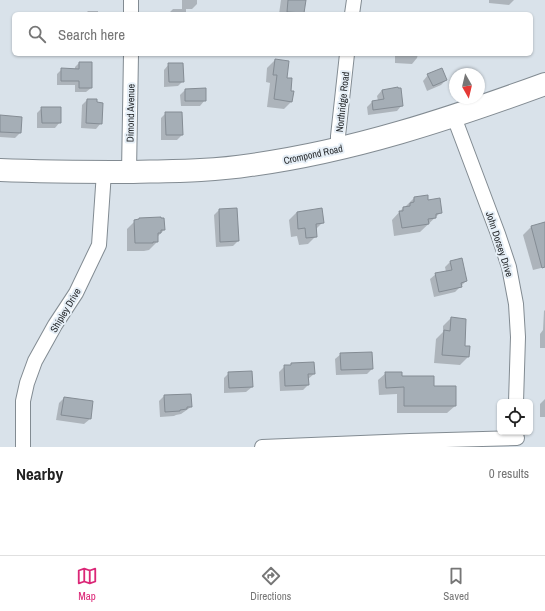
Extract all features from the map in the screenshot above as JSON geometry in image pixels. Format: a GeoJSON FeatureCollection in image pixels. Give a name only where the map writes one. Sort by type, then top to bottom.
{"type":"FeatureCollection","features":[{"type":"Feature","properties":{"kind":"main road","name":"Crompond Road"},"geometry":{"type":"LineString","coordinates":[[0,170],[104,172],[189,171],[278,161],[338,149],[414,129],[454,117],[545,84]]}},
{"type":"Feature","properties":{"kind":"street"},"geometry":{"type":"LineString","coordinates":[[131,0],[131,12]]}},
{"type":"Feature","properties":{"kind":"street"},"geometry":{"type":"LineString","coordinates":[[352,12],[354,0]]}},
{"type":"Feature","properties":{"kind":"street","name":"Dimond Avenue"},"geometry":{"type":"LineString","coordinates":[[129,172],[131,56]]}},
{"type":"Feature","properties":{"kind":"street","name":"Northridge Road"},"geometry":{"type":"LineString","coordinates":[[338,149],[338,136],[347,56]]}},
{"type":"Feature","properties":{"kind":"street","name":"John Dorsey Drive"},"geometry":{"type":"LineString","coordinates":[[454,117],[509,267],[516,304],[518,336],[516,399]]}},
{"type":"Feature","properties":{"kind":"street","name":"Shipley Drive"},"geometry":{"type":"LineString","coordinates":[[23,447],[23,401],[35,361],[55,325],[76,293],[99,245],[104,172]]}},
{"type":"Feature","properties":{"kind":"street"},"geometry":{"type":"LineString","coordinates":[[262,447],[410,441],[518,439]]}},
{"type":"Feature","properties":{"kind":"building"},"geometry":{"type":"Polygon","coordinates":[[[288,0],[306,0],[304,12],[287,12],[288,0]]]}},
{"type":"Feature","properties":{"kind":"building"},"geometry":{"type":"Polygon","coordinates":[[[275,59],[289,61],[287,78],[292,78],[291,91],[294,91],[292,102],[274,99],[277,75],[273,75],[275,59]]]}},
{"type":"Feature","properties":{"kind":"building"},"geometry":{"type":"Polygon","coordinates":[[[79,62],[92,62],[92,88],[79,88],[79,81],[61,81],[61,68],[79,69],[79,62]]]}},
{"type":"Feature","properties":{"kind":"building"},"geometry":{"type":"Polygon","coordinates":[[[168,63],[183,63],[184,82],[169,82],[168,63]]]}},
{"type":"Feature","properties":{"kind":"building"},"geometry":{"type":"Polygon","coordinates":[[[442,68],[447,80],[433,86],[427,74],[442,68]]]}},
{"type":"Feature","properties":{"kind":"building"},"geometry":{"type":"Polygon","coordinates":[[[398,87],[401,88],[403,106],[373,110],[372,101],[384,99],[382,90],[398,87]]]}},
{"type":"Feature","properties":{"kind":"building"},"geometry":{"type":"Polygon","coordinates":[[[206,88],[206,101],[185,101],[185,89],[206,88]]]}},
{"type":"Feature","properties":{"kind":"building"},"geometry":{"type":"Polygon","coordinates":[[[87,99],[97,99],[97,102],[103,103],[102,124],[86,123],[87,99]]]}},
{"type":"Feature","properties":{"kind":"building"},"geometry":{"type":"Polygon","coordinates":[[[41,107],[61,107],[61,123],[42,123],[41,107]]]}},
{"type":"Feature","properties":{"kind":"building"},"geometry":{"type":"Polygon","coordinates":[[[165,112],[182,112],[183,135],[166,135],[165,112]]]}},
{"type":"Feature","properties":{"kind":"building"},"geometry":{"type":"Polygon","coordinates":[[[0,115],[22,117],[21,133],[0,132],[0,115]]]}},
{"type":"Feature","properties":{"kind":"building"},"geometry":{"type":"Polygon","coordinates":[[[428,195],[428,200],[440,198],[442,213],[436,214],[436,218],[428,219],[429,224],[402,228],[399,211],[403,211],[403,207],[410,206],[410,203],[414,202],[414,197],[428,195]]]}},
{"type":"Feature","properties":{"kind":"building"},"geometry":{"type":"Polygon","coordinates":[[[237,208],[239,241],[220,242],[219,209],[237,208]]]}},
{"type":"Feature","properties":{"kind":"building"},"geometry":{"type":"Polygon","coordinates":[[[322,208],[324,223],[316,224],[317,237],[306,238],[305,228],[298,229],[297,212],[322,208]]]}},
{"type":"Feature","properties":{"kind":"building"},"geometry":{"type":"Polygon","coordinates":[[[139,218],[164,218],[165,230],[161,230],[161,233],[158,233],[158,242],[135,243],[134,220],[139,218]]]}},
{"type":"Feature","properties":{"kind":"building"},"geometry":{"type":"Polygon","coordinates":[[[545,222],[545,267],[542,268],[531,226],[545,222]]]}},
{"type":"Feature","properties":{"kind":"building"},"geometry":{"type":"Polygon","coordinates":[[[462,258],[467,281],[461,283],[462,287],[439,292],[435,273],[452,270],[450,261],[462,258]]]}},
{"type":"Feature","properties":{"kind":"building"},"geometry":{"type":"Polygon","coordinates":[[[451,317],[466,319],[465,346],[470,346],[469,357],[442,355],[444,330],[450,331],[451,317]]]}},
{"type":"Feature","properties":{"kind":"building"},"geometry":{"type":"Polygon","coordinates":[[[372,352],[373,369],[341,370],[340,353],[372,352]]]}},
{"type":"Feature","properties":{"kind":"building"},"geometry":{"type":"Polygon","coordinates":[[[314,362],[315,374],[308,374],[309,385],[285,386],[284,365],[291,365],[291,363],[314,362]]]}},
{"type":"Feature","properties":{"kind":"building"},"geometry":{"type":"Polygon","coordinates":[[[252,371],[253,387],[229,388],[228,372],[252,371]]]}},
{"type":"Feature","properties":{"kind":"building"},"geometry":{"type":"Polygon","coordinates":[[[385,372],[402,372],[402,376],[434,376],[434,386],[456,386],[456,406],[404,406],[404,387],[386,388],[385,372]]]}},
{"type":"Feature","properties":{"kind":"building"},"geometry":{"type":"Polygon","coordinates":[[[191,394],[192,407],[187,407],[187,409],[180,411],[165,412],[164,395],[191,394]]]}},
{"type":"Feature","properties":{"kind":"building"},"geometry":{"type":"Polygon","coordinates":[[[64,397],[93,401],[91,419],[61,415],[64,397]]]}}]}
